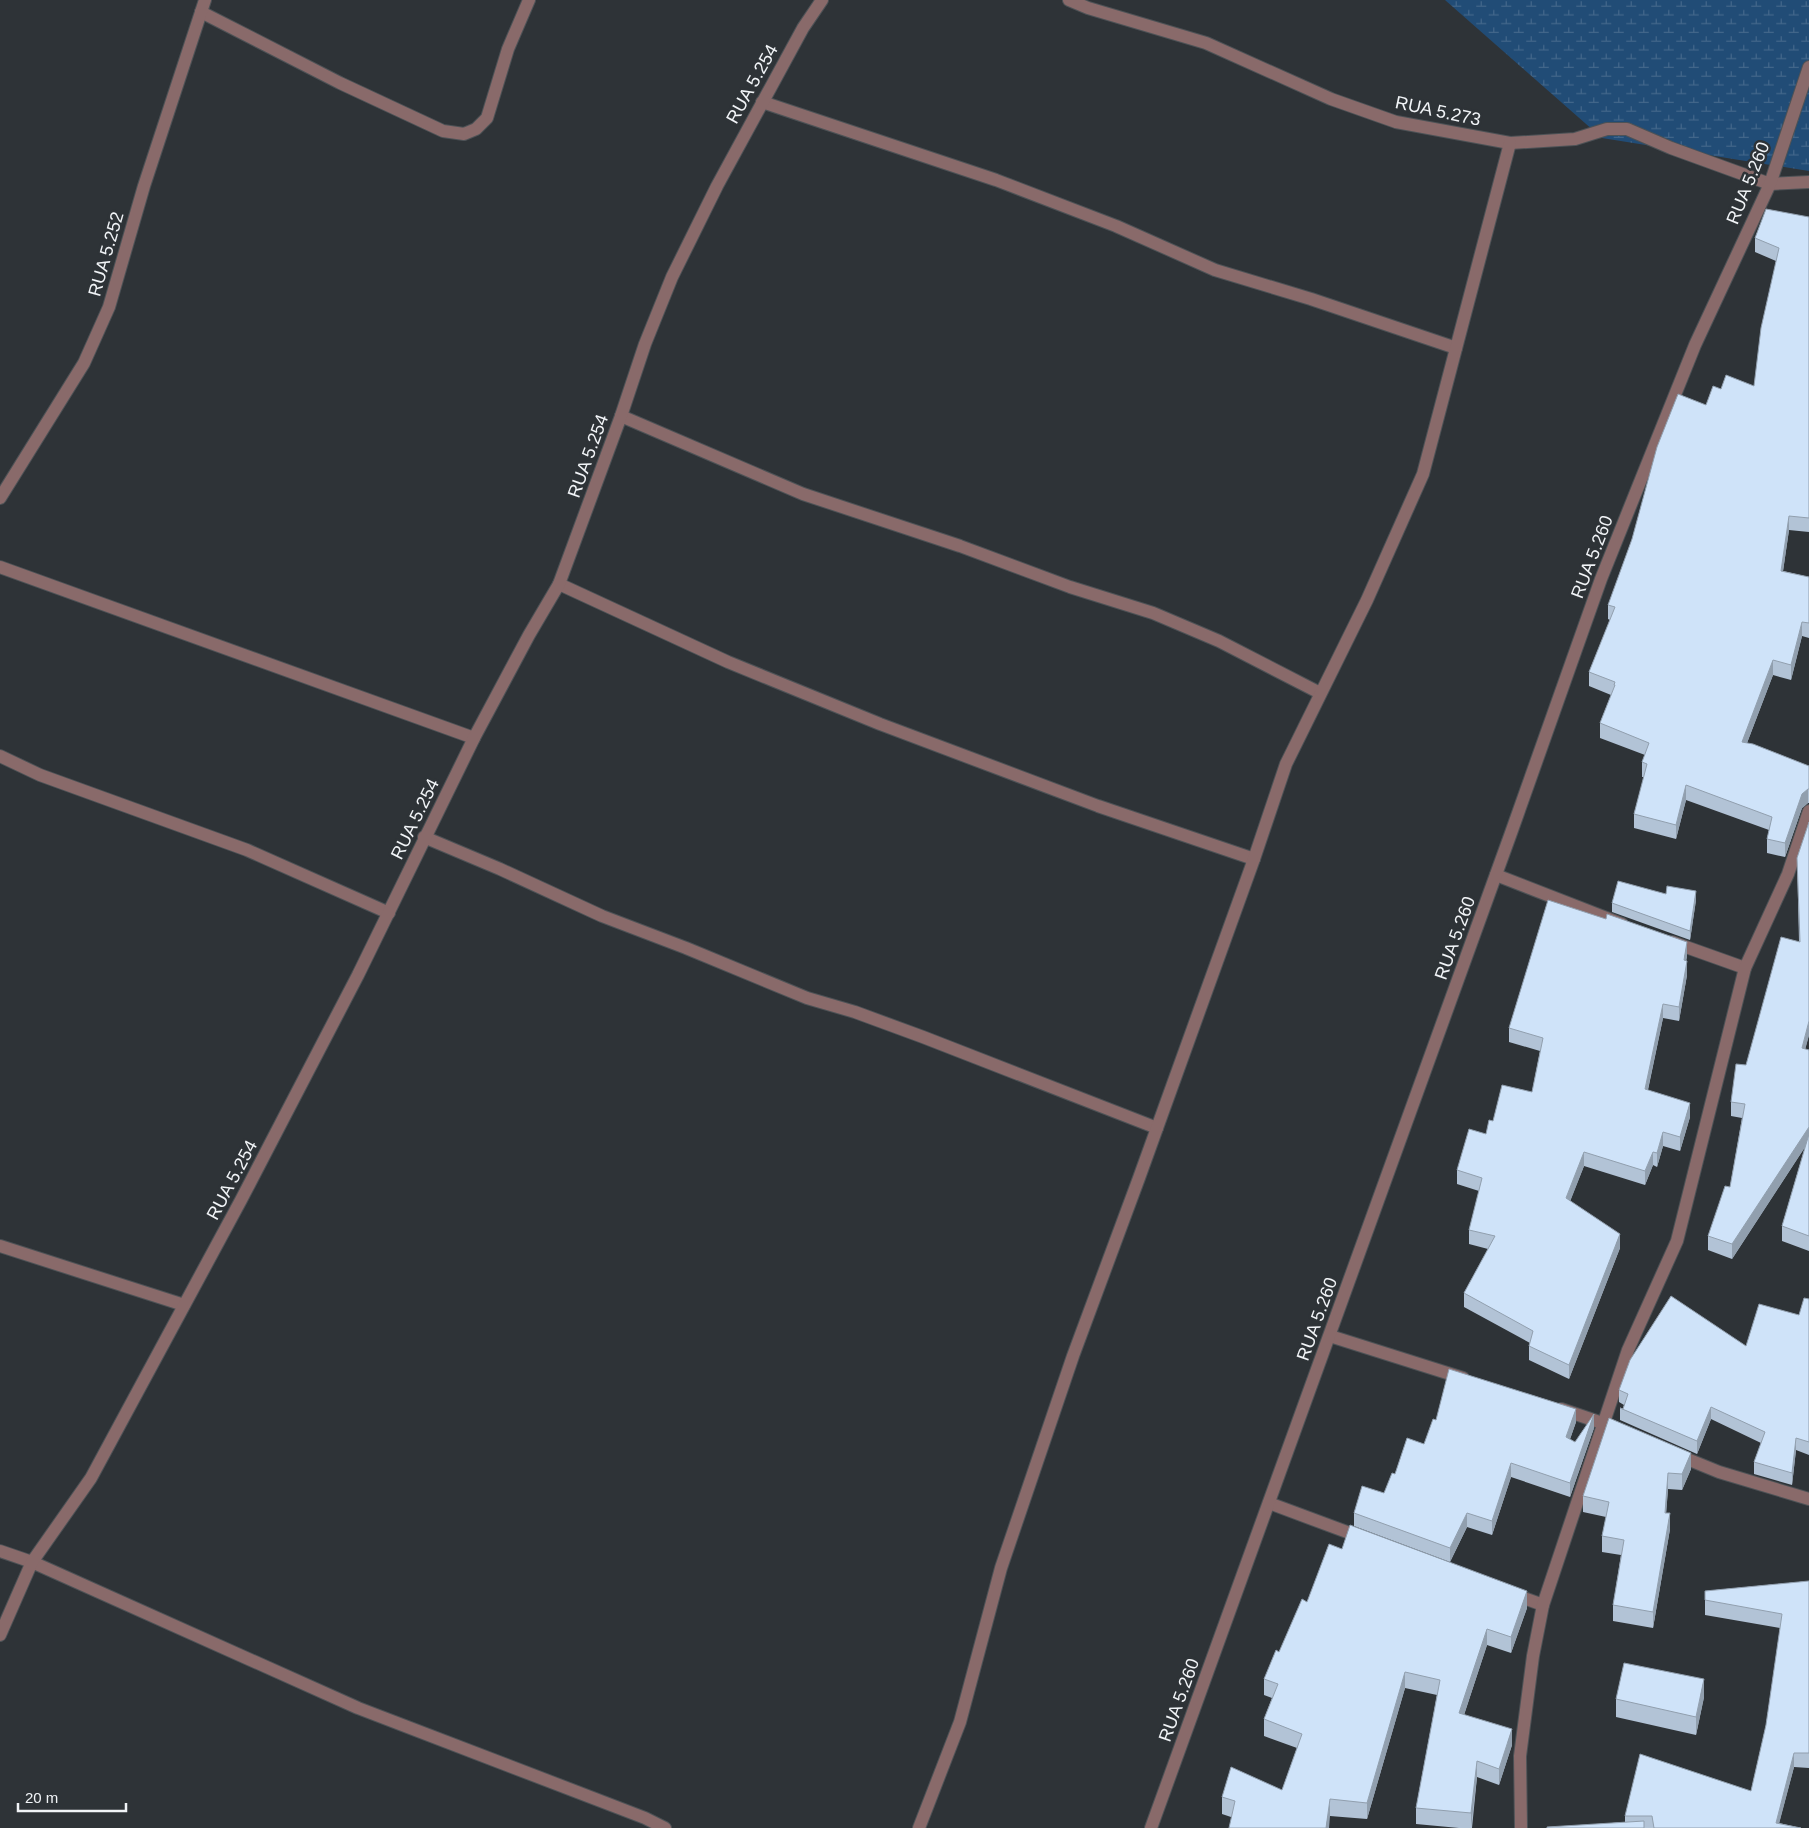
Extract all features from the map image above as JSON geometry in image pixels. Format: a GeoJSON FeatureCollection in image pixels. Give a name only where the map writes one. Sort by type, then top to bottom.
{"type":"FeatureCollection","features":[{"type":"Feature","properties":{"kind":"street"},"geometry":{"type":"LineString","coordinates":[[203,6],[340,83],[443,131],[464,134],[476,129],[487,118],[508,48],[529,0]]}},
{"type":"Feature","properties":{"kind":"street","name":"RUA 5.254"},"geometry":{"type":"LineString","coordinates":[[0,1636],[32,1562],[91,1478],[241,1200],[389,912],[474,738],[529,635],[559,584],[621,416],[645,344],[672,277],[717,186],[762,102],[803,28],[822,0]]}},
{"type":"Feature","properties":{"kind":"street","name":"RUA 5.273"},"geometry":{"type":"LineString","coordinates":[[1069,0],[1088,8],[1206,43],[1331,99],[1396,122],[1510,143],[1575,138],[1607,129],[1627,129],[1671,148],[1770,184],[1809,182]]}},
{"type":"Feature","properties":{"kind":"street","name":"RUA 5.252"},"geometry":{"type":"LineString","coordinates":[[0,498],[84,363],[109,308],[144,186],[203,6]]}},
{"type":"Feature","properties":{"kind":"street","name":"RUA 5.260"},"geometry":{"type":"LineString","coordinates":[[1151,1828],[1330,1336],[1601,579],[1695,345],[1770,184],[1809,68]]}},
{"type":"Feature","properties":{"kind":"street"},"geometry":{"type":"LineString","coordinates":[[762,102],[996,180],[1116,226],[1215,270],[1311,299],[1456,348]]}},
{"type":"Feature","properties":{"kind":"street"},"geometry":{"type":"LineString","coordinates":[[920,1828],[960,1722],[1004,1559],[1073,1356],[1254,859],[1286,764],[1367,600],[1423,474],[1510,143]]}},
{"type":"Feature","properties":{"kind":"street"},"geometry":{"type":"LineString","coordinates":[[621,416],[803,494],[977,552],[1070,587],[1153,613],[1219,641],[1320,693]]}},
{"type":"Feature","properties":{"kind":"street"},"geometry":{"type":"LineString","coordinates":[[0,567],[474,738]]}},
{"type":"Feature","properties":{"kind":"street"},"geometry":{"type":"LineString","coordinates":[[559,584],[728,662],[880,724],[1098,806],[1254,859]]}},
{"type":"Feature","properties":{"kind":"street"},"geometry":{"type":"LineString","coordinates":[[0,756],[40,775],[247,850],[389,912]]}},
{"type":"Feature","properties":{"kind":"street"},"geometry":{"type":"LineString","coordinates":[[1520,1828],[1520,1756],[1533,1656],[1543,1605],[1628,1350],[1677,1241],[1745,968],[1788,874],[1809,811]]}},
{"type":"Feature","properties":{"kind":"street"},"geometry":{"type":"LineString","coordinates":[[424,837],[500,869],[602,916],[807,998],[856,1012],[1157,1128]]}},
{"type":"Feature","properties":{"kind":"street"},"geometry":{"type":"LineString","coordinates":[[1496,875],[1634,929]]}},
{"type":"Feature","properties":{"kind":"street"},"geometry":{"type":"LineString","coordinates":[[1662,939],[1745,968]]}},
{"type":"Feature","properties":{"kind":"street"},"geometry":{"type":"LineString","coordinates":[[0,1246],[184,1305]]}},
{"type":"Feature","properties":{"kind":"street"},"geometry":{"type":"LineString","coordinates":[[1330,1336],[1471,1381]]}},
{"type":"Feature","properties":{"kind":"street"},"geometry":{"type":"LineString","coordinates":[[1546,1405],[1603,1422],[1621,1430]]}},
{"type":"Feature","properties":{"kind":"street"},"geometry":{"type":"LineString","coordinates":[[1665,1449],[1719,1472],[1809,1499]]}},
{"type":"Feature","properties":{"kind":"street"},"geometry":{"type":"LineString","coordinates":[[1269,1503],[1379,1544]]}},
{"type":"Feature","properties":{"kind":"street"},"geometry":{"type":"LineString","coordinates":[[0,1552],[32,1562],[358,1708],[645,1818],[665,1828]]}},
{"type":"Feature","properties":{"kind":"street"},"geometry":{"type":"LineString","coordinates":[[1498,1588],[1543,1605]]}},
{"type":"Feature","properties":{"kind":"green space"},"geometry":{"type":"Polygon","coordinates":[[[1445,0],[1809,0],[1809,171],[1602,138],[1445,0]]]}},
{"type":"Feature","properties":{"kind":"building"},"geometry":{"type":"Polygon","coordinates":[[[1766,209],[1809,217],[1809,518],[1789,516],[1781,571],[1809,577],[1809,623],[1802,622],[1791,665],[1773,660],[1742,742],[1753,744],[1809,766],[1809,789],[1802,794],[1785,843],[1767,839],[1772,817],[1686,785],[1676,825],[1634,814],[1647,764],[1642,762],[1649,743],[1600,723],[1615,682],[1589,672],[1615,607],[1608,605],[1632,539],[1657,447],[1678,394],[1706,405],[1713,386],[1721,389],[1726,375],[1754,386],[1761,328],[1779,248],[1755,238],[1766,209]]]}},
{"type":"Feature","properties":{"kind":"building"},"geometry":{"type":"Polygon","coordinates":[[[1809,822],[1809,1021],[1802,1048],[1809,1050],[1809,1127],[1732,1244],[1708,1236],[1725,1186],[1730,1187],[1745,1104],[1731,1102],[1736,1064],[1746,1065],[1781,937],[1800,942],[1797,858],[1809,822]]]}},
{"type":"Feature","properties":{"kind":"building"},"geometry":{"type":"Polygon","coordinates":[[[1618,881],[1666,894],[1667,886],[1696,891],[1690,931],[1612,903],[1618,881]]]}},
{"type":"Feature","properties":{"kind":"building"},"geometry":{"type":"Polygon","coordinates":[[[1548,900],[1606,919],[1607,914],[1687,942],[1684,960],[1687,961],[1679,1007],[1663,1004],[1645,1089],[1690,1103],[1680,1137],[1663,1132],[1657,1153],[1653,1152],[1645,1171],[1584,1152],[1566,1198],[1620,1234],[1569,1365],[1529,1346],[1533,1331],[1464,1293],[1495,1236],[1469,1230],[1482,1178],[1457,1170],[1469,1129],[1486,1134],[1489,1120],[1493,1121],[1502,1085],[1532,1092],[1543,1038],[1509,1028],[1548,900]]]}},
{"type":"Feature","properties":{"kind":"building"},"geometry":{"type":"Polygon","coordinates":[[[1809,1134],[1809,1236],[1782,1226],[1809,1134]]]}},
{"type":"Feature","properties":{"kind":"building"},"geometry":{"type":"Polygon","coordinates":[[[1671,1296],[1746,1346],[1759,1304],[1799,1315],[1804,1298],[1809,1299],[1809,1442],[1796,1438],[1792,1473],[1754,1462],[1765,1432],[1711,1407],[1697,1441],[1620,1408],[1623,1409],[1628,1394],[1619,1390],[1630,1360],[1671,1296]]]}},
{"type":"Feature","properties":{"kind":"building"},"geometry":{"type":"Polygon","coordinates":[[[1449,1369],[1576,1409],[1566,1437],[1575,1442],[1594,1414],[1570,1483],[1511,1463],[1492,1521],[1467,1513],[1450,1548],[1354,1513],[1362,1486],[1384,1493],[1392,1473],[1395,1474],[1407,1438],[1424,1444],[1433,1419],[1436,1420],[1449,1369]]]}},
{"type":"Feature","properties":{"kind":"building"},"geometry":{"type":"Polygon","coordinates":[[[1609,1418],[1691,1453],[1682,1474],[1668,1473],[1665,1513],[1670,1513],[1653,1612],[1613,1605],[1624,1540],[1602,1536],[1609,1502],[1583,1496],[1609,1418]]]}},
{"type":"Feature","properties":{"kind":"building"},"geometry":{"type":"Polygon","coordinates":[[[1350,1525],[1527,1591],[1511,1637],[1487,1629],[1459,1713],[1512,1729],[1499,1769],[1477,1761],[1471,1813],[1416,1808],[1440,1680],[1405,1672],[1367,1803],[1330,1799],[1326,1828],[1229,1828],[1235,1801],[1222,1797],[1231,1767],[1282,1790],[1302,1734],[1264,1719],[1278,1684],[1264,1679],[1276,1650],[1279,1652],[1302,1599],[1307,1602],[1329,1544],[1342,1549],[1350,1525]]]}},
{"type":"Feature","properties":{"kind":"building"},"geometry":{"type":"Polygon","coordinates":[[[1809,1581],[1809,1753],[1794,1753],[1776,1823],[1801,1828],[1654,1828],[1652,1816],[1625,1816],[1640,1754],[1751,1791],[1766,1725],[1782,1614],[1705,1600],[1705,1591],[1809,1581]]]}},
{"type":"Feature","properties":{"kind":"building"},"geometry":{"type":"Polygon","coordinates":[[[1624,1663],[1704,1679],[1696,1717],[1616,1699],[1624,1663]]]}},
{"type":"Feature","properties":{"kind":"building"},"geometry":{"type":"Polygon","coordinates":[[[1644,1821],[1644,1828],[1547,1828],[1547,1827],[1644,1821]]]}}]}
